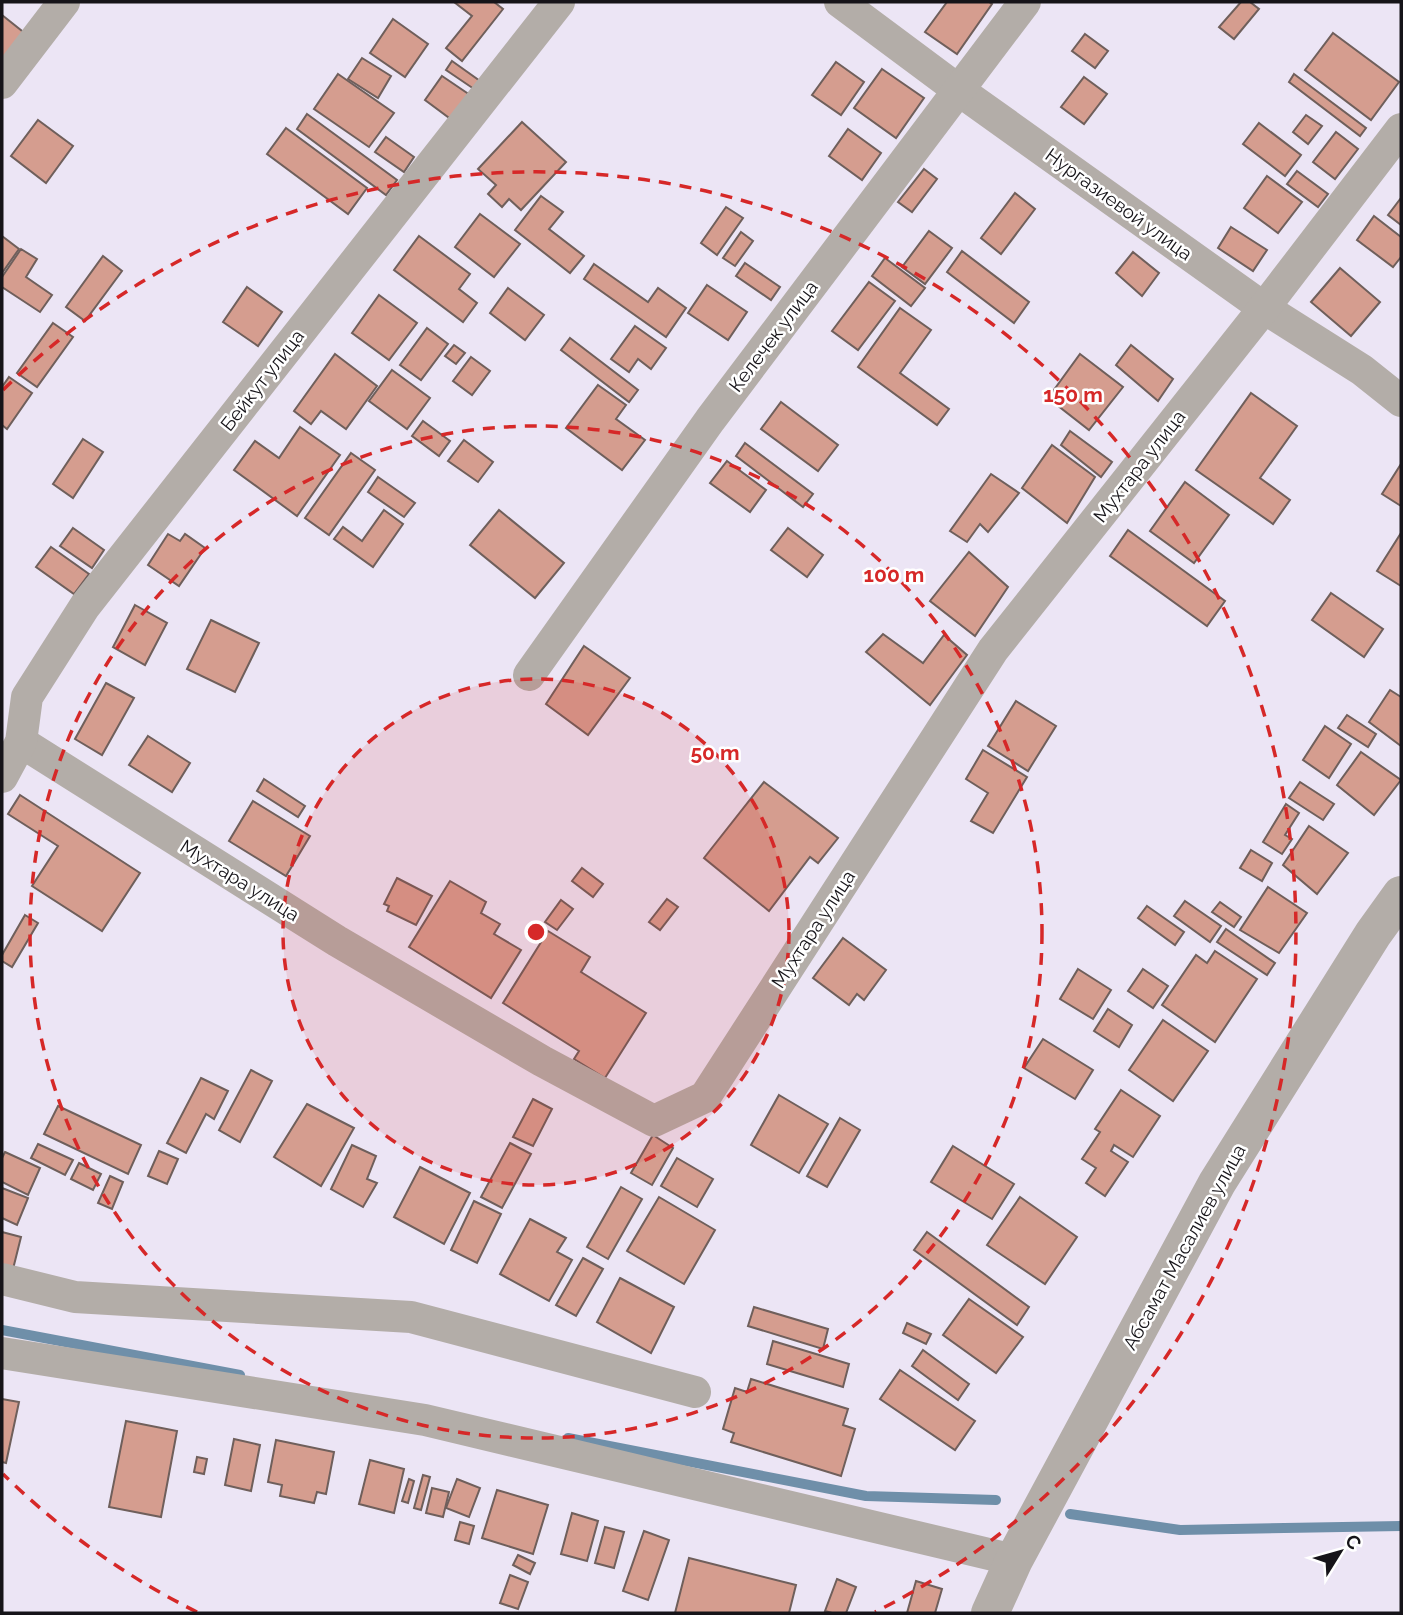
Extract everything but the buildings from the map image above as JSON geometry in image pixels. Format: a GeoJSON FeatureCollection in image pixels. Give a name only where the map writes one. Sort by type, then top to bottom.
{"type":"FeatureCollection","features":[{"type":"Feature","properties":{"kind":"street"},"geometry":{"type":"LineString","coordinates":[[2,83],[64,2]]}},
{"type":"Feature","properties":{"kind":"street","name":"Бейкут улица"},"geometry":{"type":"LineString","coordinates":[[2,777],[21,742],[27,697],[85,606],[559,2]]}},
{"type":"Feature","properties":{"kind":"street","name":"Нургазиевой улица"},"geometry":{"type":"LineString","coordinates":[[840,2],[1264,308],[1362,369],[1401,401]]}},
{"type":"Feature","properties":{"kind":"street","name":"Келечек улица"},"geometry":{"type":"LineString","coordinates":[[529,675],[710,420],[1025,2]]}},
{"type":"Feature","properties":{"kind":"street","name":"Мухтара улица"},"geometry":{"type":"LineString","coordinates":[[21,742],[337,940],[542,1061],[654,1121],[705,1097],[993,650],[1264,308],[1401,129]]}},
{"type":"Feature","properties":{"kind":"street","name":"Абсамат Масалиев улица"},"geometry":{"type":"LineString","coordinates":[[990,1613],[1014,1560],[1217,1184],[1373,934],[1401,895]]}},
{"type":"Feature","properties":{"kind":"street"},"geometry":{"type":"LineString","coordinates":[[2,1279],[75,1297],[411,1317],[695,1392]]}},
{"type":"Feature","properties":{"kind":"street"},"geometry":{"type":"LineString","coordinates":[[2,1353],[425,1420],[1014,1560]]}},
{"type":"Feature","properties":{"kind":"waterway"},"geometry":{"type":"LineString","coordinates":[[2,1330],[240,1375]]}},
{"type":"Feature","properties":{"kind":"waterway"},"geometry":{"type":"LineString","coordinates":[[568,1438],[866,1496],[996,1500]]}},
{"type":"Feature","properties":{"kind":"waterway"},"geometry":{"type":"LineString","coordinates":[[1070,1514],[1180,1530],[1401,1526]]}}]}
